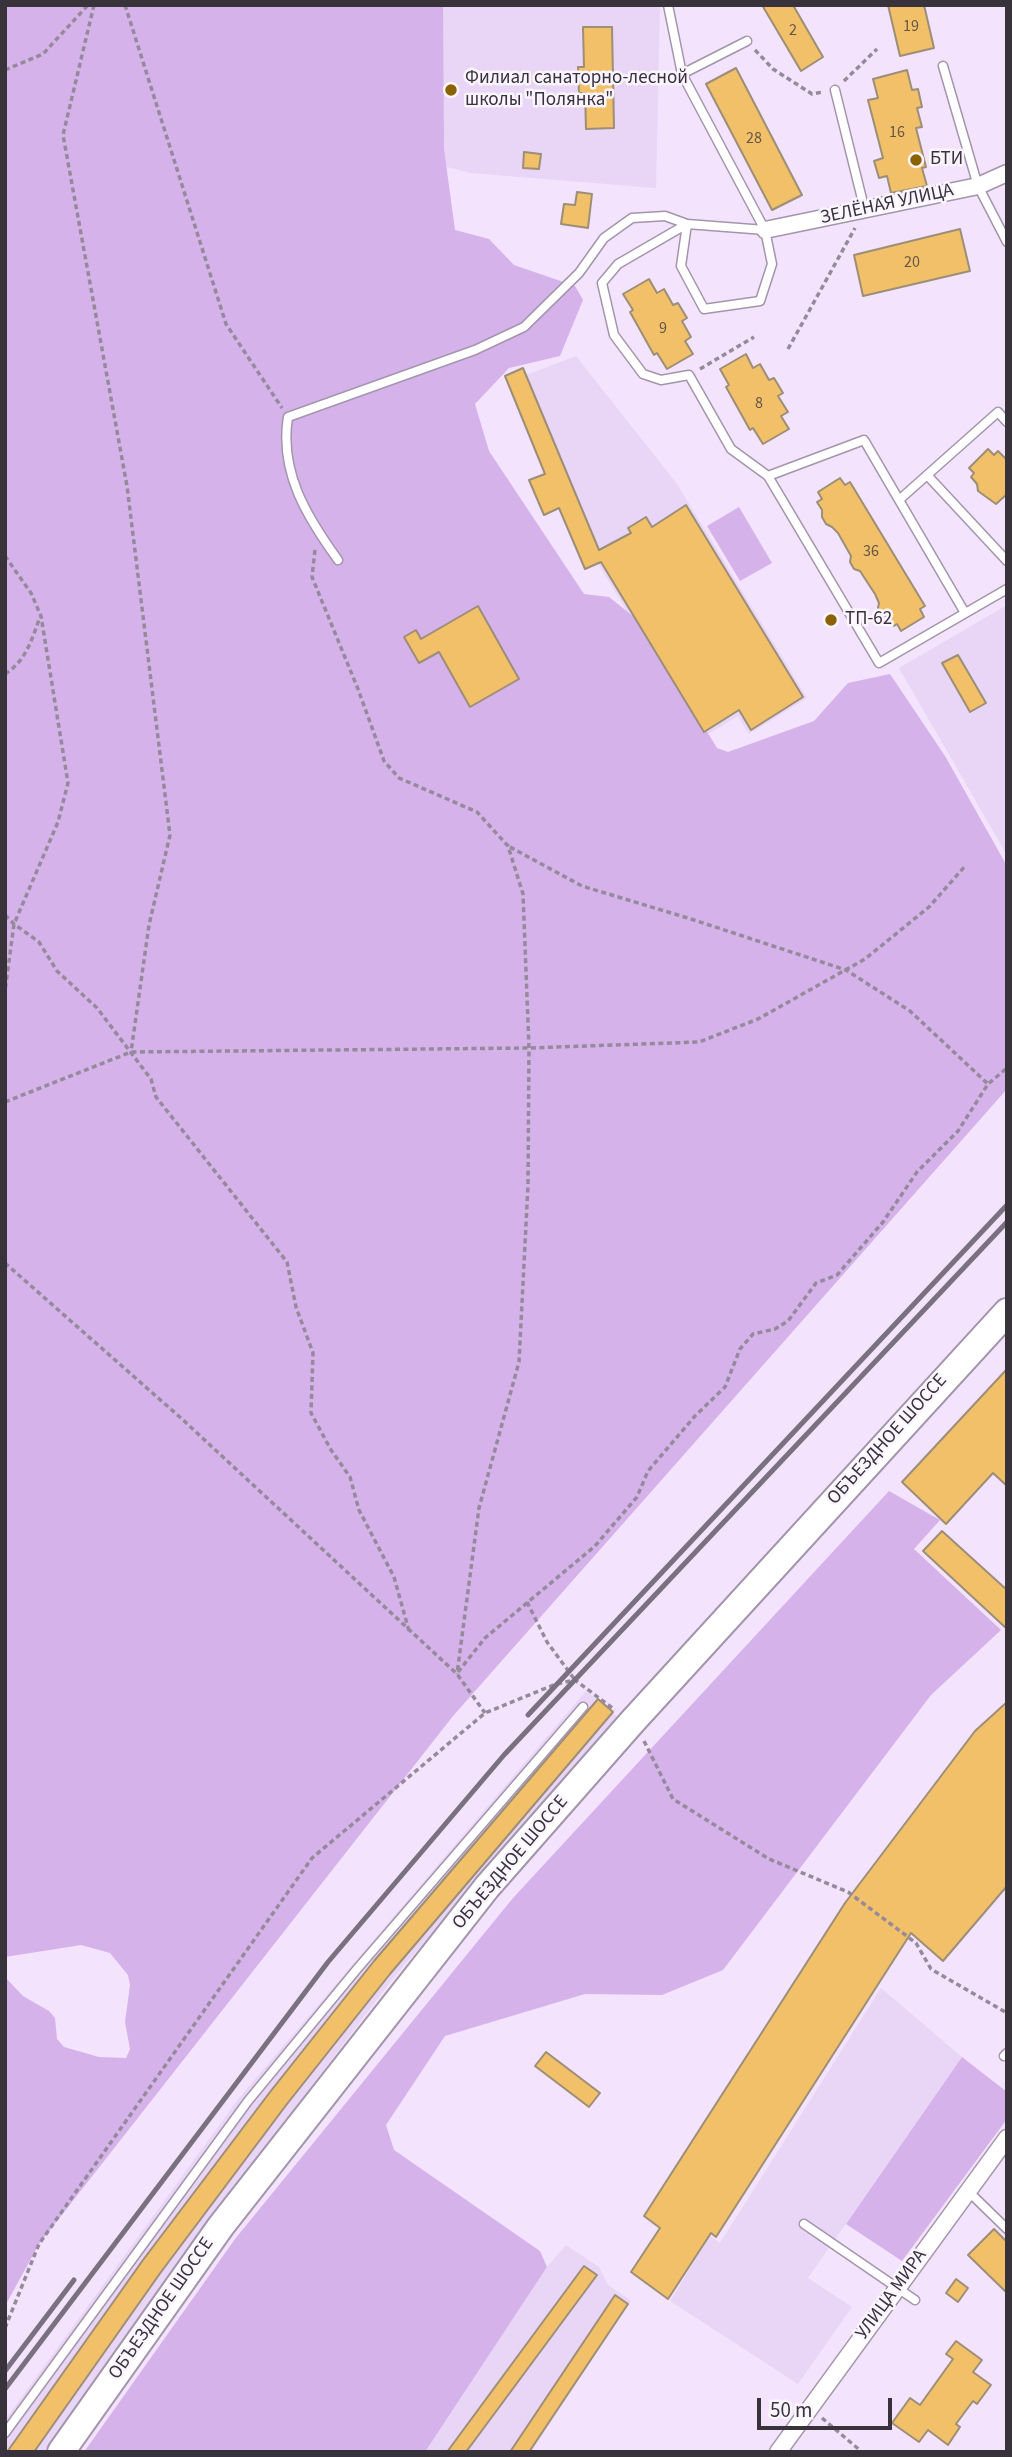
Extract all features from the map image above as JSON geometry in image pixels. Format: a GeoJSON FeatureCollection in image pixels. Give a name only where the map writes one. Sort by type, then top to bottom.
{"type":"FeatureCollection","features":[{"type":"Feature","properties":{"kind":"main road","name":"ОБЪЕЗДНОЕ ШОССЕ"},"geometry":{"type":"LineString","coordinates":[[61,2452],[221,2226],[487,1887],[632,1722],[1007,1312]]}},
{"type":"Feature","properties":{"kind":"street","name":"ЗЕЛЁНАЯ УЛИЦА"},"geometry":{"type":"LineString","coordinates":[[765,230],[978,186],[1007,173]]}},
{"type":"Feature","properties":{"kind":"street","name":"УЛИЦА МИРА"},"geometry":{"type":"LineString","coordinates":[[778,2452],[1007,2138]]}},
{"type":"Feature","properties":{"kind":"lane"},"geometry":{"type":"LineString","coordinates":[[668,5],[681,74],[765,230],[772,264],[760,301],[704,309],[681,267],[687,224]]}},
{"type":"Feature","properties":{"kind":"lane"},"geometry":{"type":"LineString","coordinates":[[681,74],[747,41]]}},
{"type":"Feature","properties":{"kind":"lane"},"geometry":{"type":"LineString","coordinates":[[943,66],[978,186],[1007,242]]}},
{"type":"Feature","properties":{"kind":"lane"},"geometry":{"type":"LineString","coordinates":[[835,90],[865,211]]}},
{"type":"Feature","properties":{"kind":"lane"},"geometry":{"type":"LineString","coordinates":[[338,560],[311,523],[297,495],[284,439],[288,417],[475,350],[524,327],[579,273],[604,238],[632,218],[665,216],[687,224],[765,230]]}},
{"type":"Feature","properties":{"kind":"lane"},"geometry":{"type":"LineString","coordinates":[[687,224],[618,264],[602,283],[614,335],[643,374],[661,380],[690,375],[731,449],[768,476],[879,663],[1007,589]]}},
{"type":"Feature","properties":{"kind":"lane"},"geometry":{"type":"LineString","coordinates":[[899,500],[1007,403]]}},
{"type":"Feature","properties":{"kind":"lane"},"geometry":{"type":"LineString","coordinates":[[998,412],[1007,422]]}},
{"type":"Feature","properties":{"kind":"lane"},"geometry":{"type":"LineString","coordinates":[[768,476],[864,440],[965,614]]}},
{"type":"Feature","properties":{"kind":"lane"},"geometry":{"type":"LineString","coordinates":[[927,475],[1007,561]]}},
{"type":"Feature","properties":{"kind":"lane"},"geometry":{"type":"LineString","coordinates":[[5,2433],[248,2101],[357,1969],[583,1706]]}},
{"type":"Feature","properties":{"kind":"lane"},"geometry":{"type":"LineString","coordinates":[[968,2191],[1007,2229]]}},
{"type":"Feature","properties":{"kind":"lane"},"geometry":{"type":"LineString","coordinates":[[804,2224],[915,2300]]}},
{"type":"Feature","properties":{"kind":"path"},"geometry":{"type":"LineString","coordinates":[[5,70],[43,54],[88,5]]}},
{"type":"Feature","properties":{"kind":"path"},"geometry":{"type":"LineString","coordinates":[[94,5],[63,135],[127,486],[170,835],[149,925],[131,1052]]}},
{"type":"Feature","properties":{"kind":"path"},"geometry":{"type":"LineString","coordinates":[[125,5],[226,324],[288,417]]}},
{"type":"Feature","properties":{"kind":"path"},"geometry":{"type":"LineString","coordinates":[[747,41],[773,69],[812,94],[835,90],[877,49]]}},
{"type":"Feature","properties":{"kind":"path"},"geometry":{"type":"LineString","coordinates":[[788,348],[865,211]]}},
{"type":"Feature","properties":{"kind":"path"},"geometry":{"type":"LineString","coordinates":[[690,375],[754,337]]}},
{"type":"Feature","properties":{"kind":"path"},"geometry":{"type":"LineString","coordinates":[[311,523],[315,549],[312,576],[384,761],[399,778],[477,812],[508,846],[582,886],[846,970],[910,1011],[988,1084]]}},
{"type":"Feature","properties":{"kind":"path"},"geometry":{"type":"LineString","coordinates":[[5,556],[31,593],[41,615],[68,783],[58,822],[14,924],[5,991]]}},
{"type":"Feature","properties":{"kind":"path"},"geometry":{"type":"LineString","coordinates":[[5,674],[27,652],[41,615]]}},
{"type":"Feature","properties":{"kind":"path"},"geometry":{"type":"LineString","coordinates":[[457,1674],[479,1508],[519,1362],[528,1185],[529,1048],[523,894],[508,846]]}},
{"type":"Feature","properties":{"kind":"path"},"geometry":{"type":"LineString","coordinates":[[5,1102],[131,1052],[529,1048],[699,1042],[758,1019],[865,959],[929,907],[966,865]]}},
{"type":"Feature","properties":{"kind":"path"},"geometry":{"type":"LineString","coordinates":[[5,915],[39,942],[57,971],[97,1008],[151,1079],[156,1097],[287,1262],[296,1307],[313,1353],[311,1413],[331,1450],[350,1477],[359,1510],[394,1577],[409,1631]]}},
{"type":"Feature","properties":{"kind":"path"},"geometry":{"type":"LineString","coordinates":[[457,1674],[485,1638],[595,1546],[637,1497],[648,1471],[695,1416],[725,1387],[740,1349],[753,1334],[775,1329],[789,1321],[816,1283],[837,1275],[883,1222],[917,1172],[958,1131],[988,1084],[1007,1068]]}},
{"type":"Feature","properties":{"kind":"path"},"geometry":{"type":"LineString","coordinates":[[5,1263],[182,1419],[457,1674],[485,1713]]}},
{"type":"Feature","properties":{"kind":"path"},"geometry":{"type":"LineString","coordinates":[[527,1602],[547,1642],[575,1680],[632,1722],[643,1738],[673,1799],[769,1858],[848,1892],[916,1942],[931,1969],[956,1986],[1007,2013]]}},
{"type":"Feature","properties":{"kind":"path"},"geometry":{"type":"LineString","coordinates":[[5,2328],[39,2244],[312,1858],[485,1713],[556,1684],[575,1680]]}},
{"type":"Feature","properties":{"kind":"path"},"geometry":{"type":"LineString","coordinates":[[822,2418],[862,2452]]}},
{"type":"Feature","properties":{"kind":"shaded area"},"geometry":{"type":"Polygon","coordinates":[[[5,5],[443,5],[444,149],[455,230],[489,239],[514,265],[575,286],[583,300],[560,356],[509,368],[475,404],[489,451],[584,594],[609,597],[639,621],[717,748],[728,752],[814,721],[848,683],[890,674],[945,756],[1007,866],[1007,1089],[453,1716],[39,2244],[5,2306],[5,1977],[23,1996],[49,2011],[55,2018],[57,2039],[64,2047],[99,2057],[126,2058],[130,2049],[125,2022],[130,1985],[128,1975],[110,1953],[81,1945],[5,1957],[5,5]]]}},
{"type":"Feature","properties":{"kind":"shaded area","name":"Филиал санаторно-лесной школы \"Полянка\""},"geometry":{"type":"Polygon","coordinates":[[[273,5],[660,5],[656,188],[471,173],[235,114],[273,5]]]}},
{"type":"Feature","properties":{"kind":"shaded area"},"geometry":{"type":"Polygon","coordinates":[[[576,356],[677,484],[807,698],[749,734],[738,716],[703,737],[581,535],[519,378],[576,356]]]}},
{"type":"Feature","properties":{"kind":"shaded area"},"geometry":{"type":"Polygon","coordinates":[[[739,507],[772,563],[740,581],[707,526],[739,507]]]}},
{"type":"Feature","properties":{"kind":"shaded area"},"geometry":{"type":"Polygon","coordinates":[[[1007,605],[1007,855],[899,668],[1007,605]]]}},
{"type":"Feature","properties":{"kind":"shaded area"},"geometry":{"type":"Polygon","coordinates":[[[889,1491],[940,1520],[914,1549],[1001,1630],[931,1695],[723,1970],[662,1995],[585,1994],[445,2036],[386,2125],[394,2150],[540,2251],[547,2267],[425,2452],[84,2452],[235,2239],[513,1898],[889,1491]]]}},
{"type":"Feature","properties":{"kind":"shaded area"},"geometry":{"type":"Polygon","coordinates":[[[586,1691],[619,1718],[394,1977],[167,2278],[44,2452],[5,2452],[5,2420],[239,2098],[586,1691]]]}},
{"type":"Feature","properties":{"kind":"shaded area"},"geometry":{"type":"Polygon","coordinates":[[[881,1988],[962,2057],[808,2278],[852,2307],[798,2384],[670,2301],[710,2236],[720,2243],[881,1988]]]}},
{"type":"Feature","properties":{"kind":"shaded area"},"geometry":{"type":"Polygon","coordinates":[[[962,2057],[1007,2092],[1007,2119],[902,2261],[846,2224],[962,2057]]]}},
{"type":"Feature","properties":{"kind":"shaded area"},"geometry":{"type":"Polygon","coordinates":[[[566,2245],[599,2267],[608,2285],[631,2301],[531,2452],[425,2452],[547,2267],[566,2245]]]}},
{"type":"Feature","properties":{"kind":"building"},"geometry":{"type":"Polygon","coordinates":[[[762,5],[793,5],[823,57],[801,71],[762,5]]]}},
{"type":"Feature","properties":{"kind":"building"},"geometry":{"type":"Polygon","coordinates":[[[888,5],[924,5],[934,48],[900,56],[888,5]]]}},
{"type":"Feature","properties":{"kind":"building"},"geometry":{"type":"Polygon","coordinates":[[[583,27],[612,27],[614,128],[586,129],[585,93],[579,93],[578,67],[584,67],[583,27]]]}},
{"type":"Feature","properties":{"kind":"building"},"geometry":{"type":"Polygon","coordinates":[[[736,68],[802,195],[772,210],[706,84],[736,68]]]}},
{"type":"Feature","properties":{"kind":"building"},"geometry":{"type":"Polygon","coordinates":[[[907,70],[912,90],[918,89],[922,107],[917,108],[922,127],[916,128],[926,167],[922,168],[927,186],[891,193],[887,176],[879,178],[874,161],[883,158],[868,100],[878,98],[873,79],[907,70]]]}},
{"type":"Feature","properties":{"kind":"building"},"geometry":{"type":"Polygon","coordinates":[[[524,152],[541,154],[539,169],[523,168],[524,152]]]}},
{"type":"Feature","properties":{"kind":"building"},"geometry":{"type":"Polygon","coordinates":[[[577,192],[592,194],[588,228],[561,224],[564,204],[575,205],[577,192]]]}},
{"type":"Feature","properties":{"kind":"building"},"geometry":{"type":"Polygon","coordinates":[[[960,229],[970,271],[863,296],[854,255],[960,229]]]}},
{"type":"Feature","properties":{"kind":"building"},"geometry":{"type":"Polygon","coordinates":[[[649,279],[657,293],[664,289],[673,305],[678,303],[687,318],[682,321],[691,337],[685,341],[693,354],[667,369],[657,353],[654,355],[623,294],[649,279]]]}},
{"type":"Feature","properties":{"kind":"building"},"geometry":{"type":"Polygon","coordinates":[[[746,354],[753,368],[760,364],[769,380],[774,378],[783,393],[778,396],[788,412],[781,416],[789,429],[763,444],[753,428],[750,430],[726,387],[729,385],[720,369],[746,354]]]}},
{"type":"Feature","properties":{"kind":"building"},"geometry":{"type":"Polygon","coordinates":[[[523,368],[599,550],[631,533],[628,528],[646,517],[652,527],[686,505],[803,697],[751,730],[739,710],[704,732],[601,562],[585,569],[559,508],[544,515],[529,480],[545,474],[505,376],[523,368]]]}},
{"type":"Feature","properties":{"kind":"building"},"geometry":{"type":"Polygon","coordinates":[[[988,449],[994,455],[998,451],[1007,460],[1007,494],[996,504],[978,491],[977,484],[971,477],[974,473],[969,468],[988,449]]]}},
{"type":"Feature","properties":{"kind":"building"},"geometry":{"type":"Polygon","coordinates":[[[840,478],[845,485],[850,482],[925,606],[920,609],[924,617],[901,631],[897,624],[894,626],[878,608],[875,594],[860,571],[854,569],[850,562],[851,556],[838,533],[826,524],[822,517],[822,510],[817,502],[822,499],[818,492],[840,478]]]}},
{"type":"Feature","properties":{"kind":"building"},"geometry":{"type":"Polygon","coordinates":[[[478,606],[519,679],[470,707],[439,652],[419,663],[404,637],[416,630],[421,639],[478,606]]]}},
{"type":"Feature","properties":{"kind":"building"},"geometry":{"type":"Polygon","coordinates":[[[958,655],[986,703],[970,712],[942,663],[958,655]]]}},
{"type":"Feature","properties":{"kind":"building"},"geometry":{"type":"Polygon","coordinates":[[[1007,1369],[1007,1486],[993,1473],[946,1524],[902,1482],[1007,1369]]]}},
{"type":"Feature","properties":{"kind":"building"},"geometry":{"type":"Polygon","coordinates":[[[942,1531],[1007,1590],[1007,1629],[923,1551],[942,1531]]]}},
{"type":"Feature","properties":{"kind":"building"},"geometry":{"type":"Polygon","coordinates":[[[598,1699],[613,1712],[390,1974],[287,2104],[161,2272],[34,2452],[7,2452],[143,2260],[270,2092],[374,1961],[598,1699]]]}},
{"type":"Feature","properties":{"kind":"building"},"geometry":{"type":"Polygon","coordinates":[[[1007,1702],[1007,1886],[943,1961],[911,1933],[716,2237],[711,2233],[668,2299],[631,2272],[660,2228],[644,2216],[845,1903],[975,1731],[1007,1702]]]}},
{"type":"Feature","properties":{"kind":"building"},"geometry":{"type":"Polygon","coordinates":[[[546,2052],[600,2093],[589,2107],[535,2066],[546,2052]]]}},
{"type":"Feature","properties":{"kind":"building"},"geometry":{"type":"Polygon","coordinates":[[[994,2229],[1007,2242],[1007,2293],[968,2255],[994,2229]]]}},
{"type":"Feature","properties":{"kind":"building"},"geometry":{"type":"Polygon","coordinates":[[[584,2266],[597,2275],[466,2452],[447,2452],[584,2266]]]}},
{"type":"Feature","properties":{"kind":"building"},"geometry":{"type":"Polygon","coordinates":[[[956,2279],[968,2288],[958,2302],[946,2293],[956,2279]]]}},
{"type":"Feature","properties":{"kind":"building"},"geometry":{"type":"Polygon","coordinates":[[[615,2295],[628,2304],[529,2452],[510,2452],[615,2295]]]}},
{"type":"Feature","properties":{"kind":"building"},"geometry":{"type":"Polygon","coordinates":[[[956,2341],[982,2360],[973,2372],[991,2385],[977,2404],[973,2401],[956,2424],[960,2427],[948,2445],[928,2430],[919,2442],[892,2423],[910,2398],[920,2405],[953,2359],[946,2354],[956,2341]]]}},
{"type":"Feature","properties":{"kind":"railway"},"geometry":{"type":"LineString","coordinates":[[528,1715],[1007,1205]]}},
{"type":"Feature","properties":{"kind":"railway"},"geometry":{"type":"LineString","coordinates":[[5,2389],[328,1962],[504,1755],[1007,1222]]}},
{"type":"Feature","properties":{"kind":"railway"},"geometry":{"type":"LineString","coordinates":[[5,2371],[74,2280]]}},
{"type":"Feature","properties":{"kind":"place","name":"Филиал санаторно-лесной школы \"Полянка\""},"geometry":{"type":"Point","coordinates":[451,90]}},
{"type":"Feature","properties":{"kind":"place","name":"БТИ"},"geometry":{"type":"Point","coordinates":[916,160]}},
{"type":"Feature","properties":{"kind":"place","name":"ТП-62"},"geometry":{"type":"Point","coordinates":[831,620]}}]}
